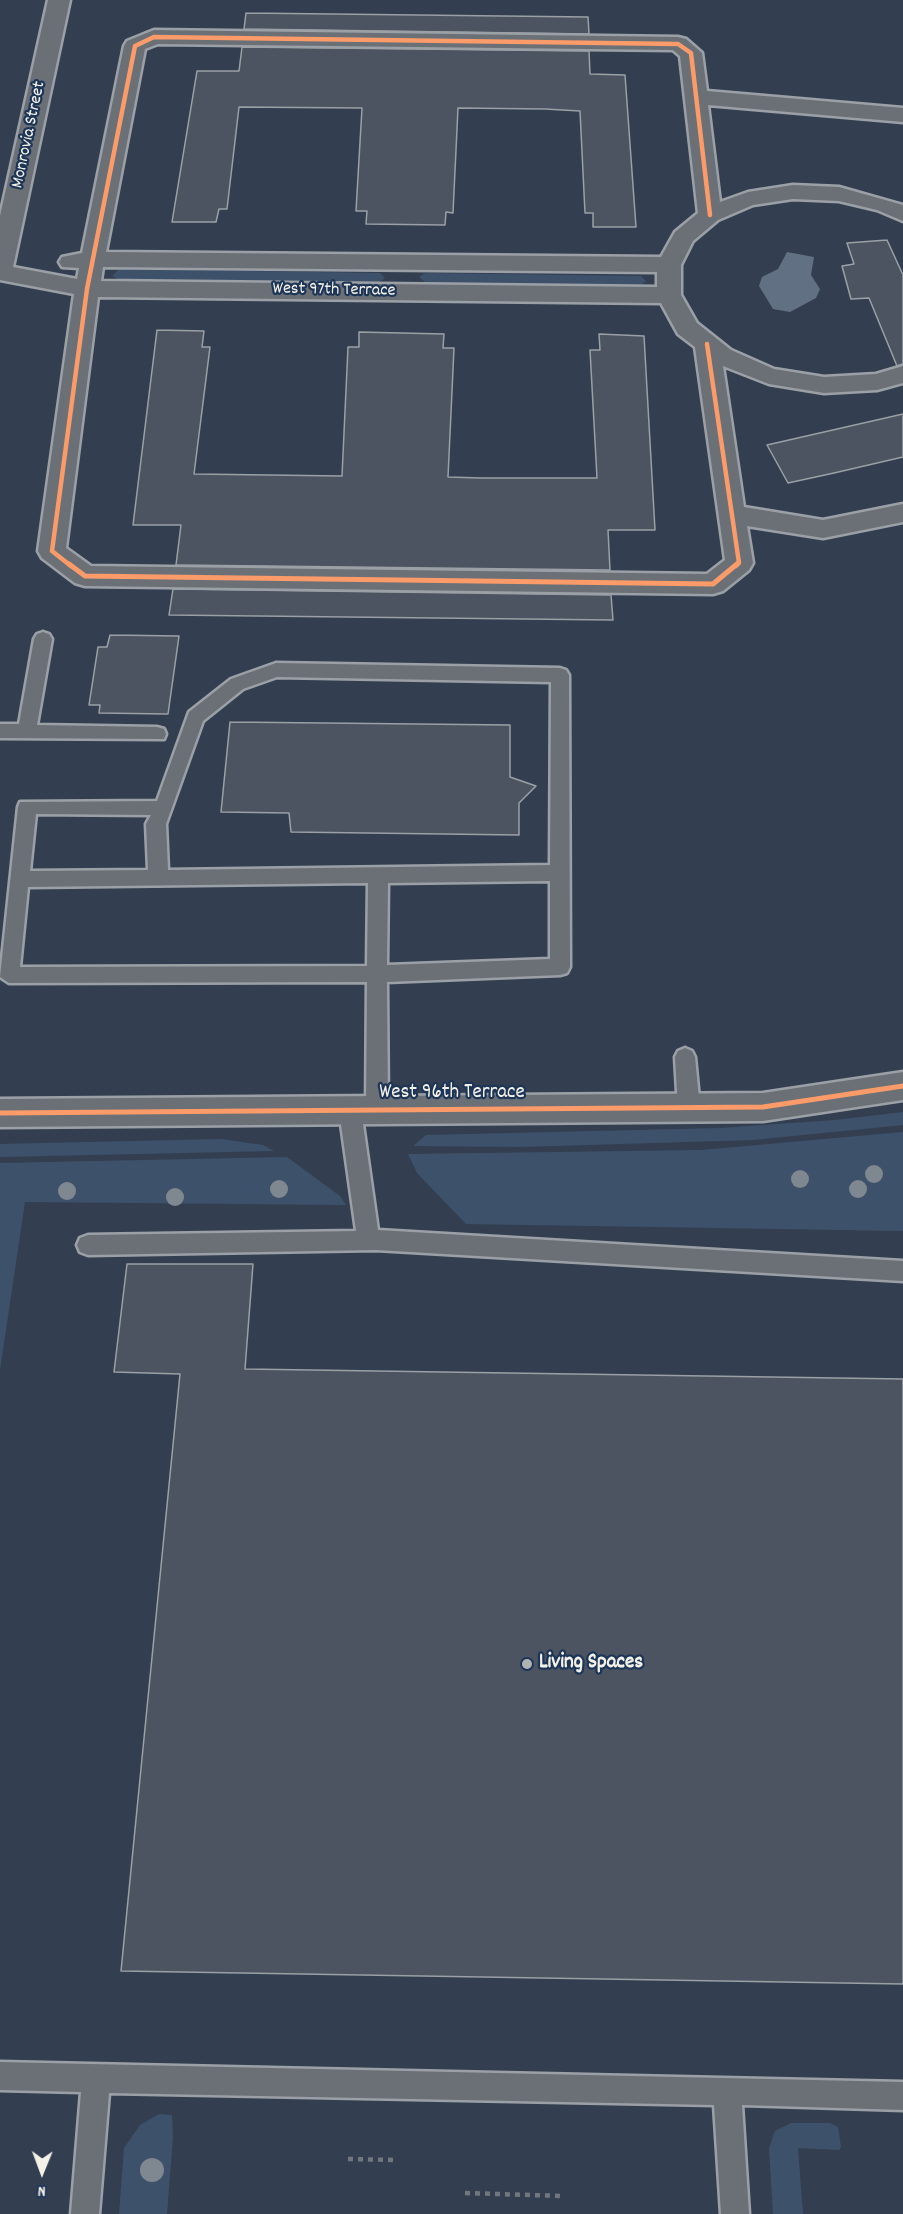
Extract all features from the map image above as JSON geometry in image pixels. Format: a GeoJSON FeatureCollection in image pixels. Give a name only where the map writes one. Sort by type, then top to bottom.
{"type":"FeatureCollection","features":[{"type":"Feature","properties":{"kind":"street","name":"Monrovia Street"},"geometry":{"type":"LineString","coordinates":[[0,271],[59,0]]}},
{"type":"Feature","properties":{"kind":"street"},"geometry":{"type":"LineString","coordinates":[[707,344],[739,563],[713,584],[85,576],[52,551],[87,289],[135,46],[154,37],[678,44],[691,53],[710,215]]}},
{"type":"Feature","properties":{"kind":"street"},"geometry":{"type":"LineString","coordinates":[[696,97],[903,115]]}},
{"type":"Feature","properties":{"kind":"street"},"geometry":{"type":"LineString","coordinates":[[903,214],[885,205],[839,194],[793,192],[748,199],[710,215],[683,237],[669,265],[669,295],[687,328],[722,356],[769,376],[824,385],[878,382],[903,374]]}},
{"type":"Feature","properties":{"kind":"street"},"geometry":{"type":"LineString","coordinates":[[0,271],[93,259],[669,265]]}},
{"type":"Feature","properties":{"kind":"street","name":"West 97th Terrace"},"geometry":{"type":"LineString","coordinates":[[0,271],[87,289],[669,295]]}},
{"type":"Feature","properties":{"kind":"street"},"geometry":{"type":"LineString","coordinates":[[732,514],[823,529],[903,513]]}},
{"type":"Feature","properties":{"kind":"street","name":"West 96th Terrace"},"geometry":{"type":"LineString","coordinates":[[0,1113],[764,1107],[903,1086]]}},
{"type":"Feature","properties":{"kind":"lane"},"geometry":{"type":"LineString","coordinates":[[27,731],[43,639]]}},
{"type":"Feature","properties":{"kind":"lane"},"geometry":{"type":"LineString","coordinates":[[159,878],[155,848],[156,825],[164,808],[195,717],[237,684],[276,670],[560,675],[560,967],[377,974],[9,975],[27,807],[164,808]]}},
{"type":"Feature","properties":{"kind":"lane"},"geometry":{"type":"LineString","coordinates":[[0,731],[157,734]]}},
{"type":"Feature","properties":{"kind":"lane"},"geometry":{"type":"LineString","coordinates":[[19,879],[560,873]]}},
{"type":"Feature","properties":{"kind":"lane"},"geometry":{"type":"LineString","coordinates":[[368,1240],[358,1152],[377,974],[378,875]]}},
{"type":"Feature","properties":{"kind":"lane"},"geometry":{"type":"LineString","coordinates":[[685,1057],[689,1108]]}},
{"type":"Feature","properties":{"kind":"lane"},"geometry":{"type":"LineString","coordinates":[[88,1245],[368,1240],[903,1271]]}},
{"type":"Feature","properties":{"kind":"lane"},"geometry":{"type":"LineString","coordinates":[[0,2076],[727,2091],[903,2097]]}},
{"type":"Feature","properties":{"kind":"lane"},"geometry":{"type":"LineString","coordinates":[[85,2214],[96,2079]]}},
{"type":"Feature","properties":{"kind":"lane"},"geometry":{"type":"LineString","coordinates":[[727,2091],[735,2214]]}},
{"type":"Feature","properties":{"kind":"path"},"geometry":{"type":"LineString","coordinates":[[348,2159],[396,2160]]}},
{"type":"Feature","properties":{"kind":"path"},"geometry":{"type":"LineString","coordinates":[[465,2193],[563,2196]]}},
{"type":"Feature","properties":{"kind":"shaded area"},"geometry":{"type":"Polygon","coordinates":[[[787,252],[814,257],[811,275],[820,289],[816,298],[790,312],[773,309],[759,286],[762,277],[778,269],[787,252]]]}},
{"type":"Feature","properties":{"kind":"shaded area"},"geometry":{"type":"Polygon","coordinates":[[[119,269],[380,273],[385,278],[379,282],[118,279],[112,276],[119,269]]]}},
{"type":"Feature","properties":{"kind":"shaded area"},"geometry":{"type":"Polygon","coordinates":[[[425,273],[641,276],[646,281],[641,285],[426,283],[419,277],[425,273]]]}},
{"type":"Feature","properties":{"kind":"shaded area"},"geometry":{"type":"Polygon","coordinates":[[[903,1112],[903,1125],[753,1140],[521,1147],[413,1146],[426,1135],[720,1128],[835,1120],[903,1112]]]}},
{"type":"Feature","properties":{"kind":"shaded area"},"geometry":{"type":"Polygon","coordinates":[[[903,1132],[903,1231],[466,1224],[417,1173],[408,1154],[701,1150],[903,1132]]]}},
{"type":"Feature","properties":{"kind":"shaded area"},"geometry":{"type":"Polygon","coordinates":[[[221,1139],[263,1145],[274,1151],[0,1157],[0,1144],[221,1139]]]}},
{"type":"Feature","properties":{"kind":"shaded area"},"geometry":{"type":"Polygon","coordinates":[[[287,1157],[340,1196],[346,1205],[25,1202],[0,1370],[0,1163],[287,1157]]]}},
{"type":"Feature","properties":{"kind":"shaded area"},"geometry":{"type":"Polygon","coordinates":[[[159,2114],[172,2115],[173,2137],[167,2214],[119,2214],[124,2148],[140,2125],[159,2114]]]}},
{"type":"Feature","properties":{"kind":"shaded area"},"geometry":{"type":"Polygon","coordinates":[[[791,2123],[830,2123],[838,2127],[841,2147],[839,2150],[798,2148],[803,2214],[773,2214],[769,2148],[775,2131],[791,2123]]]}},
{"type":"Feature","properties":{"kind":"building"},"geometry":{"type":"Polygon","coordinates":[[[246,13],[588,17],[589,34],[244,29],[246,13]]]}},
{"type":"Feature","properties":{"kind":"building"},"geometry":{"type":"Polygon","coordinates":[[[242,47],[589,51],[590,74],[625,75],[636,227],[593,227],[593,213],[585,213],[580,111],[458,108],[453,213],[446,212],[445,225],[366,224],[367,211],[356,211],[362,108],[239,107],[227,209],[219,209],[216,222],[172,222],[197,71],[239,71],[242,47]]]}},
{"type":"Feature","properties":{"kind":"building"},"geometry":{"type":"Polygon","coordinates":[[[887,240],[903,275],[903,364],[897,366],[869,298],[851,299],[842,266],[854,264],[847,243],[887,240]]]}},
{"type":"Feature","properties":{"kind":"building"},"geometry":{"type":"Polygon","coordinates":[[[157,330],[204,331],[202,347],[210,347],[194,474],[342,476],[348,347],[359,347],[359,332],[444,334],[443,348],[454,348],[448,477],[481,478],[597,478],[590,350],[600,350],[599,334],[644,336],[655,530],[608,530],[610,570],[176,565],[181,525],[133,525],[157,330]]]}},
{"type":"Feature","properties":{"kind":"building"},"geometry":{"type":"Polygon","coordinates":[[[903,414],[903,457],[834,473],[788,483],[767,445],[903,414]]]}},
{"type":"Feature","properties":{"kind":"building"},"geometry":{"type":"Polygon","coordinates":[[[173,589],[611,595],[613,620],[169,615],[173,589]]]}},
{"type":"Feature","properties":{"kind":"building"},"geometry":{"type":"Polygon","coordinates":[[[110,635],[179,636],[168,714],[99,713],[100,705],[89,705],[98,647],[107,647],[110,635]]]}},
{"type":"Feature","properties":{"kind":"building"},"geometry":{"type":"Polygon","coordinates":[[[230,722],[510,725],[510,777],[536,786],[519,803],[519,835],[291,832],[289,813],[221,812],[230,722]]]}},
{"type":"Feature","properties":{"kind":"building","name":"Living Spaces"},"geometry":{"type":"Polygon","coordinates":[[[127,1264],[253,1264],[245,1369],[903,1379],[903,1984],[121,1971],[180,1374],[114,1372],[127,1264]]]}},
{"type":"Feature","properties":{"kind":"cycle path"},"geometry":{"type":"LineString","coordinates":[[707,344],[739,563],[713,584],[85,576],[52,551],[87,289],[135,46],[154,37],[678,44],[691,53],[710,215]]}},
{"type":"Feature","properties":{"kind":"cycle path"},"geometry":{"type":"LineString","coordinates":[[0,1113],[763,1107],[903,1086]]}},
{"type":"Feature","properties":{"kind":"place","name":"Living Spaces"},"geometry":{"type":"Point","coordinates":[527,1664]}}]}
